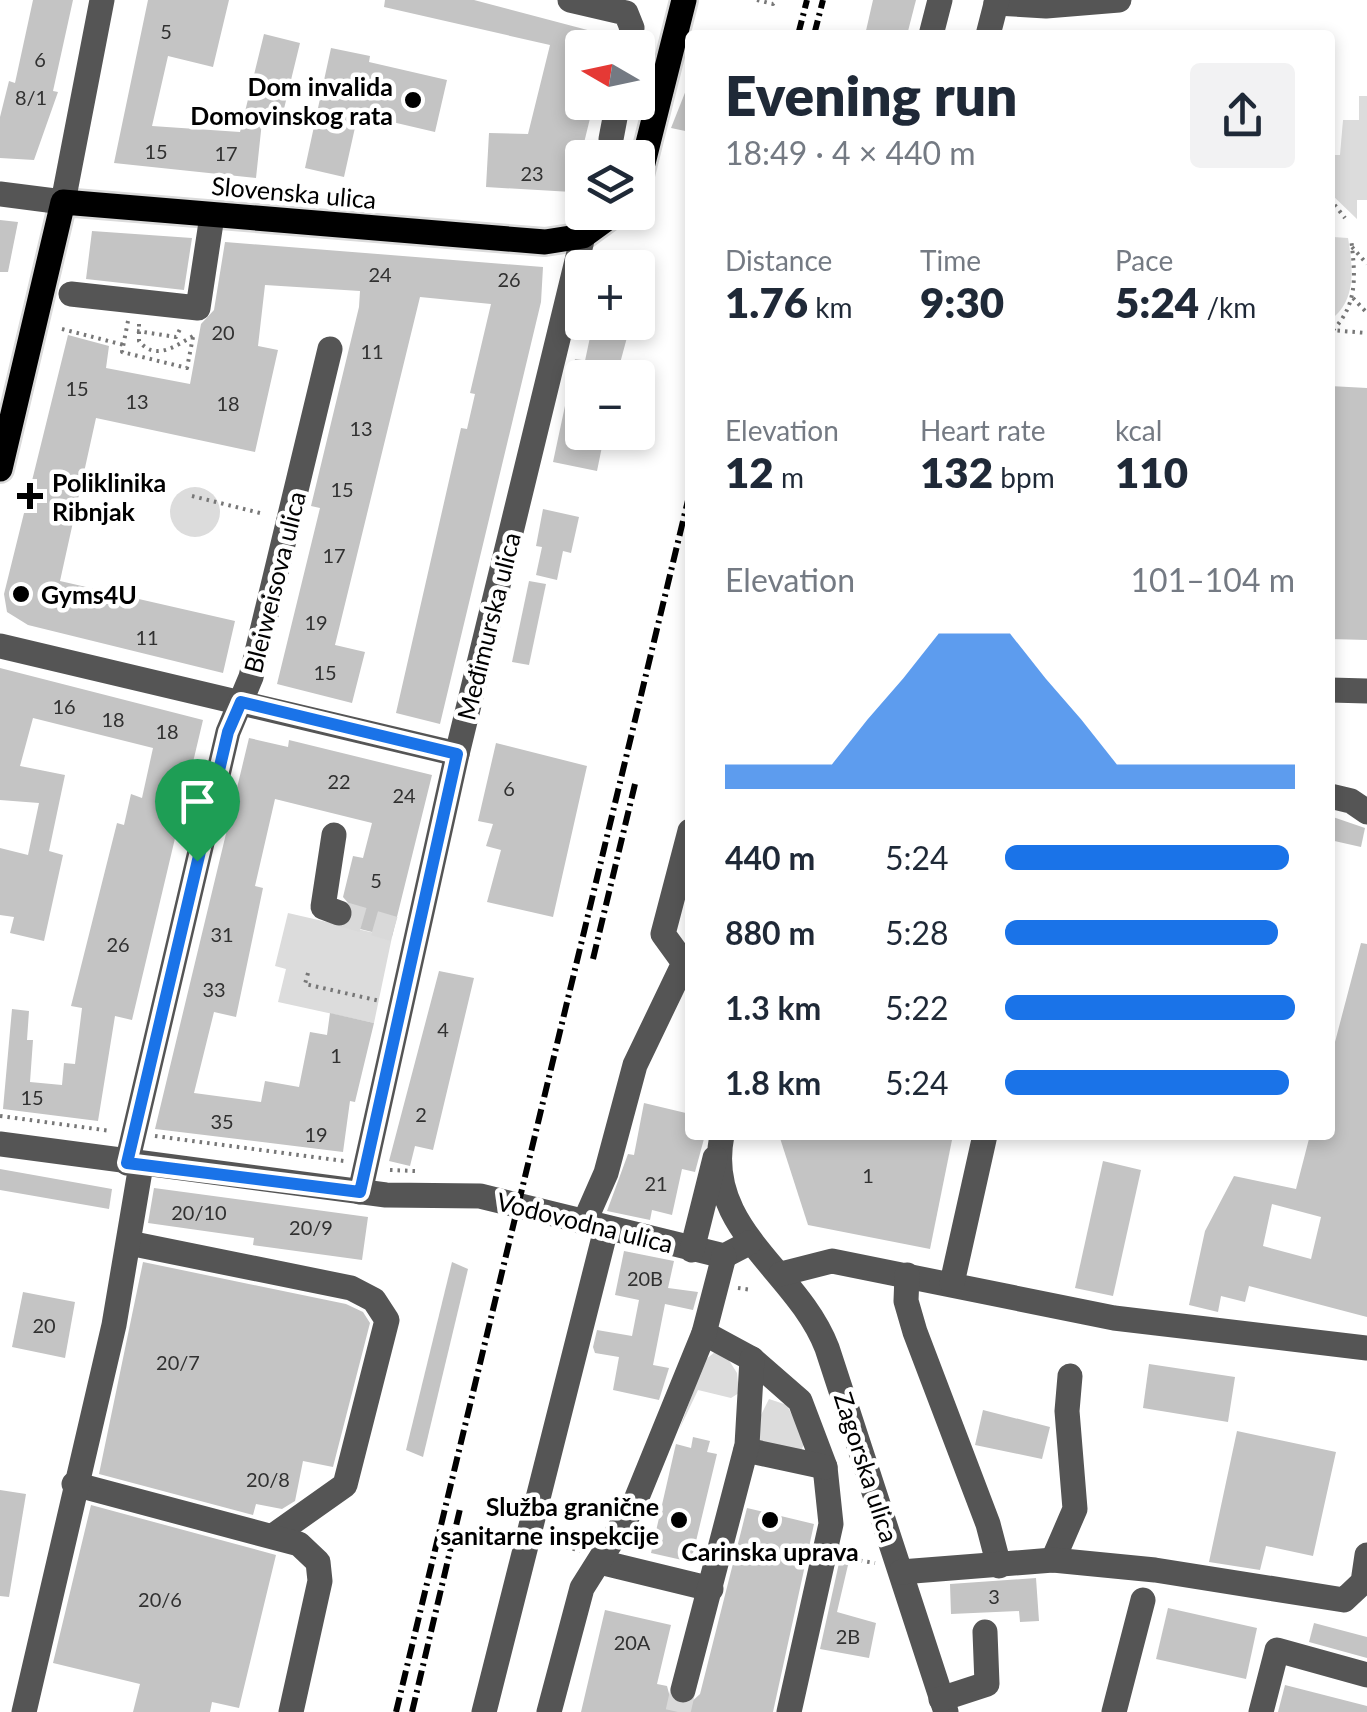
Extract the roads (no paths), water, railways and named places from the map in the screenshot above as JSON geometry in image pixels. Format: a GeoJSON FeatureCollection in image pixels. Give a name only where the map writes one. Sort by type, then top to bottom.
{"type":"FeatureCollection","features":[{"type":"Feature","properties":{"kind":"main road"},"geometry":{"type":"LineString","coordinates":[[649,140],[684,0]]}},
{"type":"Feature","properties":{"kind":"main road","name":"Slovenska ulica"},"geometry":{"type":"LineString","coordinates":[[63,202],[546,242],[583,236]]}},
{"type":"Feature","properties":{"kind":"main road"},"geometry":{"type":"LineString","coordinates":[[0,469],[63,202]]}},
{"type":"Feature","properties":{"kind":"main road"},"geometry":{"type":"LineString","coordinates":[[583,236],[591,230]]}},
{"type":"Feature","properties":{"kind":"street"},"geometry":{"type":"LineString","coordinates":[[63,202],[102,0]]}},
{"type":"Feature","properties":{"kind":"street"},"geometry":{"type":"LineString","coordinates":[[570,0],[626,13],[632,30]]}},
{"type":"Feature","properties":{"kind":"street"},"geometry":{"type":"LineString","coordinates":[[932,30],[940,0]]}},
{"type":"Feature","properties":{"kind":"street"},"geometry":{"type":"LineString","coordinates":[[989,30],[996,2],[1046,6],[1120,0]]}},
{"type":"Feature","properties":{"kind":"street"},"geometry":{"type":"LineString","coordinates":[[612,139],[615,120]]}},
{"type":"Feature","properties":{"kind":"street","name":"Slovenska ulica"},"geometry":{"type":"LineString","coordinates":[[0,194],[63,202]]}},
{"type":"Feature","properties":{"kind":"street"},"geometry":{"type":"LineString","coordinates":[[70,294],[139,309],[188,314],[212,216]]}},
{"type":"Feature","properties":{"kind":"street","name":"Međimurska ulica"},"geometry":{"type":"LineString","coordinates":[[360,1192],[406,932],[457,754],[583,236]]}},
{"type":"Feature","properties":{"kind":"street","name":"Bleiweisova ulica"},"geometry":{"type":"LineString","coordinates":[[24,1712],[129,1243],[134,1164],[228,732],[241,702],[330,350]]}},
{"type":"Feature","properties":{"kind":"street"},"geometry":{"type":"LineString","coordinates":[[0,646],[457,754]]}},
{"type":"Feature","properties":{"kind":"street"},"geometry":{"type":"LineString","coordinates":[[1335,690],[1367,691]]}},
{"type":"Feature","properties":{"kind":"street"},"geometry":{"type":"LineString","coordinates":[[1335,797],[1351,801],[1367,812]]}},
{"type":"Feature","properties":{"kind":"street"},"geometry":{"type":"LineString","coordinates":[[334,835],[322,908],[339,914]]}},
{"type":"Feature","properties":{"kind":"street"},"geometry":{"type":"LineString","coordinates":[[484,1712],[606,1174],[635,1066],[684,963],[663,934],[685,850]]}},
{"type":"Feature","properties":{"kind":"street"},"geometry":{"type":"LineString","coordinates":[[549,1712],[582,1588],[633,1507],[704,1334],[724,1256],[749,1244],[724,1192],[722,1140]]}},
{"type":"Feature","properties":{"kind":"street"},"geometry":{"type":"LineString","coordinates":[[692,1250],[722,1140]]}},
{"type":"Feature","properties":{"kind":"street"},"geometry":{"type":"LineString","coordinates":[[952,1283],[984,1140]]}},
{"type":"Feature","properties":{"kind":"street","name":"Vodovodna ulica"},"geometry":{"type":"LineString","coordinates":[[0,1144],[360,1192],[480,1196],[724,1256]]}},
{"type":"Feature","properties":{"kind":"street"},"geometry":{"type":"LineString","coordinates":[[129,1243],[352,1288],[374,1300],[387,1320],[345,1485],[273,1536]]}},
{"type":"Feature","properties":{"kind":"street","name":"Zagorska ulica"},"geometry":{"type":"LineString","coordinates":[[749,1244],[781,1274],[820,1328],[891,1568],[944,1705]]}},
{"type":"Feature","properties":{"kind":"street"},"geometry":{"type":"LineString","coordinates":[[781,1274],[832,1261],[1114,1318],[1367,1348]]}},
{"type":"Feature","properties":{"kind":"street"},"geometry":{"type":"LineString","coordinates":[[907,1275],[906,1302],[915,1332],[988,1524],[999,1566]]}},
{"type":"Feature","properties":{"kind":"street"},"geometry":{"type":"LineString","coordinates":[[704,1334],[752,1359],[800,1401],[825,1467],[832,1524],[789,1712]]}},
{"type":"Feature","properties":{"kind":"street"},"geometry":{"type":"LineString","coordinates":[[684,1690],[746,1450],[752,1359]]}},
{"type":"Feature","properties":{"kind":"street"},"geometry":{"type":"LineString","coordinates":[[1053,1560],[1075,1509],[1067,1410],[1070,1376]]}},
{"type":"Feature","properties":{"kind":"street"},"geometry":{"type":"LineString","coordinates":[[746,1450],[825,1467]]}},
{"type":"Feature","properties":{"kind":"street"},"geometry":{"type":"LineString","coordinates":[[74,1484],[273,1536],[310,1552],[318,1562],[320,1581],[291,1712]]}},
{"type":"Feature","properties":{"kind":"street"},"geometry":{"type":"LineString","coordinates":[[891,1568],[999,1566],[1053,1560],[1344,1600],[1363,1582],[1367,1555]]}},
{"type":"Feature","properties":{"kind":"street"},"geometry":{"type":"LineString","coordinates":[[600,1562],[711,1589]]}},
{"type":"Feature","properties":{"kind":"street"},"geometry":{"type":"LineString","coordinates":[[1114,1712],[1142,1600]]}},
{"type":"Feature","properties":{"kind":"street"},"geometry":{"type":"LineString","coordinates":[[944,1705],[987,1684],[985,1632]]}},
{"type":"Feature","properties":{"kind":"street"},"geometry":{"type":"LineString","coordinates":[[1261,1712],[1277,1650],[1367,1675]]}},
{"type":"Feature","properties":{"kind":"tunnel"},"geometry":{"type":"LineString","coordinates":[[339,913],[394,929]]}},
{"type":"Feature","properties":{"kind":"tunnel"},"geometry":{"type":"LineString","coordinates":[[678,1712],[683,1690]]}},
{"type":"Feature","properties":{"kind":"railway"},"geometry":{"type":"LineString","coordinates":[[799,30],[807,0]]}},
{"type":"Feature","properties":{"kind":"railway"},"geometry":{"type":"LineString","coordinates":[[815,30],[823,0]]}},
{"type":"Feature","properties":{"kind":"railway"},"geometry":{"type":"LineString","coordinates":[[396,1712],[685,513]]}},
{"type":"Feature","properties":{"kind":"railway"},"geometry":{"type":"LineString","coordinates":[[593,959],[635,784]]}},
{"type":"Feature","properties":{"kind":"railway"},"geometry":{"type":"LineString","coordinates":[[412,1712],[460,1509]]}},
{"type":"Feature","properties":{"kind":"place","name":"Dom invalida Domovinskog rata"},"geometry":{"type":"Point","coordinates":[413,100]}},
{"type":"Feature","properties":{"kind":"place","name":"Poliklinika Ribnjak"},"geometry":{"type":"Point","coordinates":[30,496]}},
{"type":"Feature","properties":{"kind":"place","name":"Gyms4U"},"geometry":{"type":"Point","coordinates":[21,594]}},
{"type":"Feature","properties":{"kind":"place","name":"Služba granične sanitarne inspekcije"},"geometry":{"type":"Point","coordinates":[679,1520]}},
{"type":"Feature","properties":{"kind":"place","name":"Carinska uprava"},"geometry":{"type":"Point","coordinates":[770,1520]}}]}
